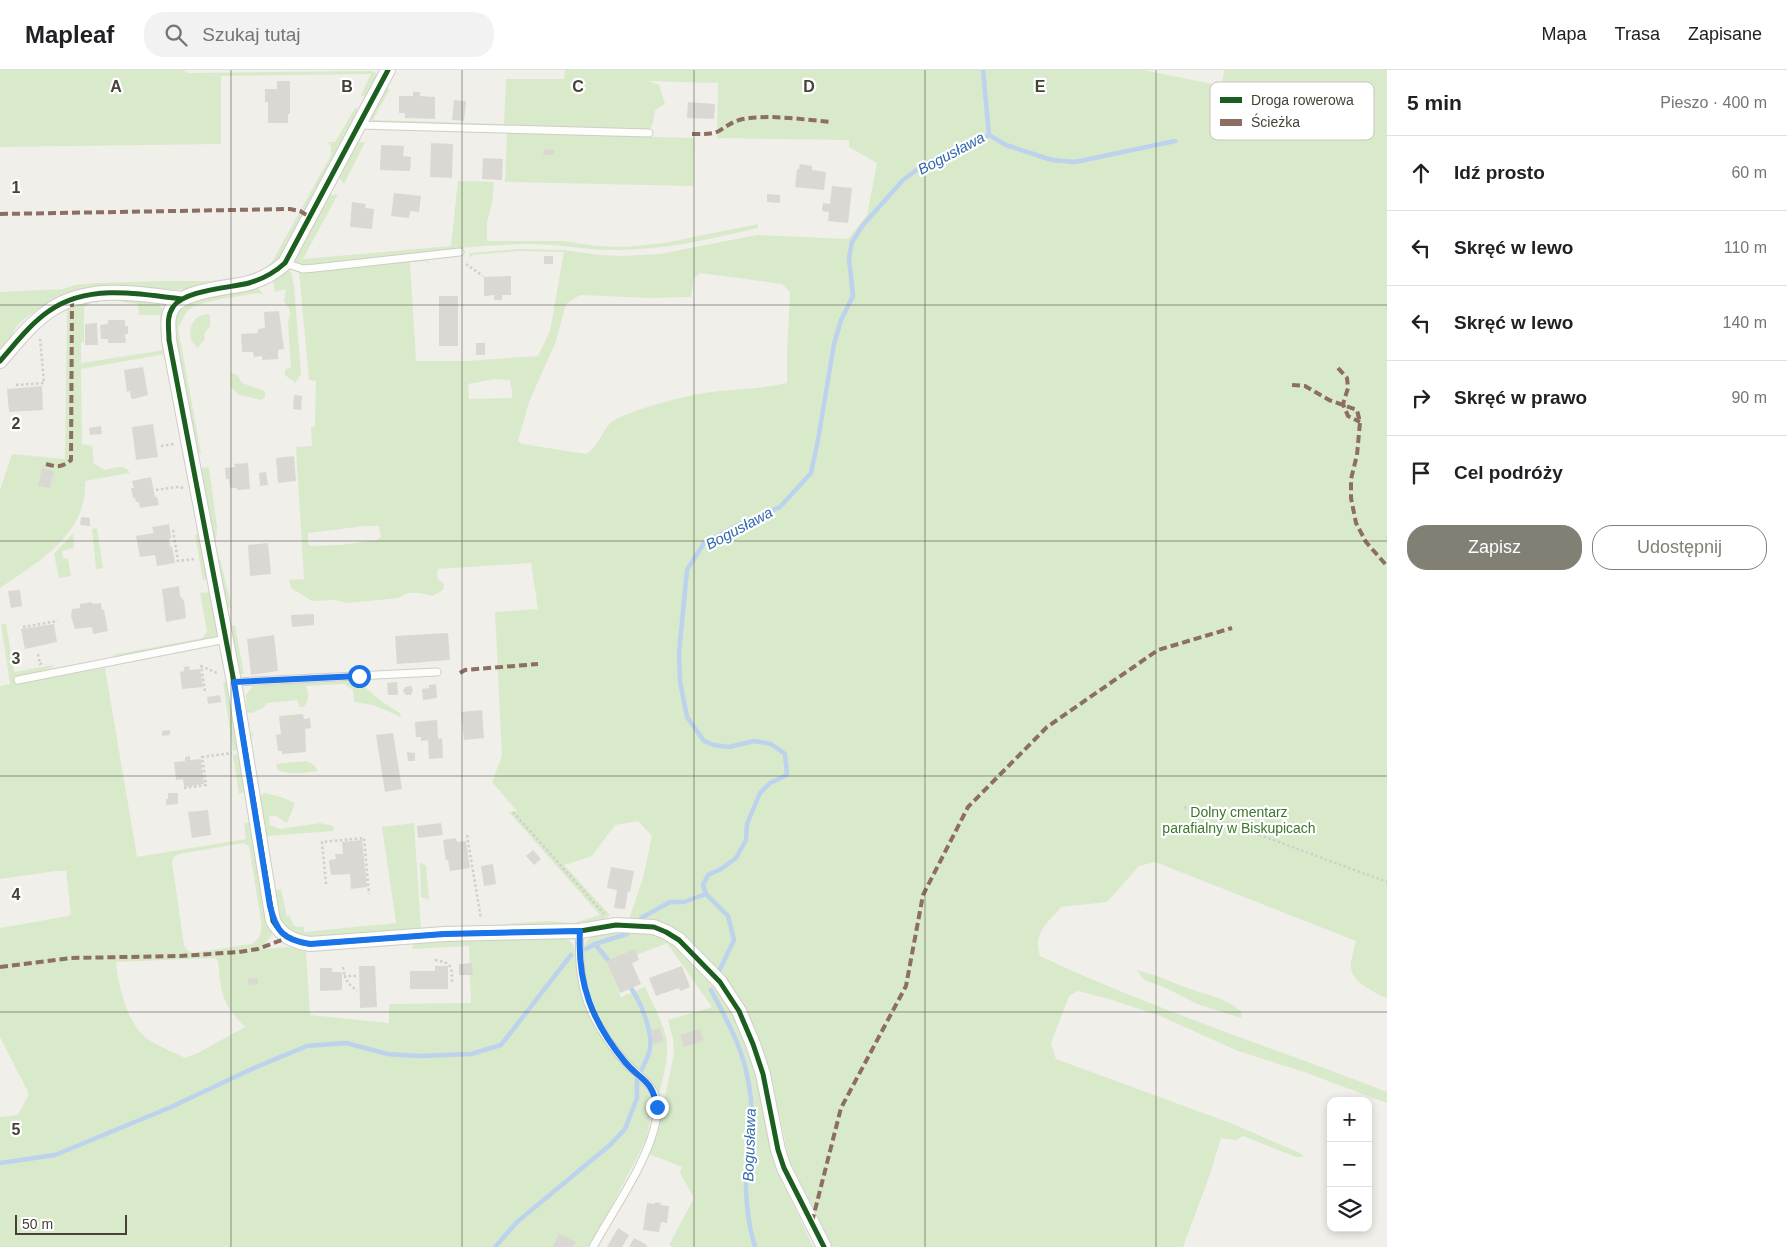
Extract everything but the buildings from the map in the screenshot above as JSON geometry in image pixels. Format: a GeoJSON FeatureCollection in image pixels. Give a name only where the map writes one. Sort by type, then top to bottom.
{"type":"FeatureCollection","features":[{"type":"Feature","properties":{"kind":"street"},"geometry":{"type":"LineString","coordinates":[[388,70],[285,263],[277,271],[265,278],[208,290],[181,299],[173,306],[168,318],[169,340],[226,640],[228,679],[273,921],[287,938],[298,942],[321,944],[444,934],[580,931],[616,925],[654,928],[666,932],[679,940],[720,982],[739,1011],[763,1074],[778,1150],[784,1168],[824,1247]]}},
{"type":"Feature","properties":{"kind":"street"},"geometry":{"type":"LineString","coordinates":[[0,361],[34,323],[62,303],[104,293],[146,294],[181,299]]}},
{"type":"Feature","properties":{"kind":"lane"},"geometry":{"type":"LineString","coordinates":[[358,125],[649,133]]}},
{"type":"Feature","properties":{"kind":"lane"},"geometry":{"type":"LineString","coordinates":[[285,263],[303,269],[460,252]]}},
{"type":"Feature","properties":{"kind":"lane"},"geometry":{"type":"LineString","coordinates":[[18,680],[226,640]]}},
{"type":"Feature","properties":{"kind":"lane"},"geometry":{"type":"LineString","coordinates":[[228,679],[437,672]]}},
{"type":"Feature","properties":{"kind":"lane"},"geometry":{"type":"LineString","coordinates":[[580,931],[581,976],[596,1022],[627,1064],[648,1082],[655,1094],[657,1107],[656,1121],[641,1163],[593,1247]]}},
{"type":"Feature","properties":{"kind":"path"},"geometry":{"type":"LineString","coordinates":[[466,264],[483,276]]}},
{"type":"Feature","properties":{"kind":"path"},"geometry":{"type":"LineString","coordinates":[[16,385],[44,383],[40,330]]}},
{"type":"Feature","properties":{"kind":"path"},"geometry":{"type":"LineString","coordinates":[[161,446],[179,444]]}},
{"type":"Feature","properties":{"kind":"path"},"geometry":{"type":"LineString","coordinates":[[156,490],[176,487],[187,489]]}},
{"type":"Feature","properties":{"kind":"path"},"geometry":{"type":"LineString","coordinates":[[173,530],[178,561],[195,559],[196,563]]}},
{"type":"Feature","properties":{"kind":"path"},"geometry":{"type":"LineString","coordinates":[[23,627],[58,621]]}},
{"type":"Feature","properties":{"kind":"path"},"geometry":{"type":"LineString","coordinates":[[38,654],[40,664],[47,662]]}},
{"type":"Feature","properties":{"kind":"path"},"geometry":{"type":"LineString","coordinates":[[205,691],[201,666],[228,679]]}},
{"type":"Feature","properties":{"kind":"path"},"geometry":{"type":"LineString","coordinates":[[184,788],[206,785],[202,758],[233,753]]}},
{"type":"Feature","properties":{"kind":"path"},"geometry":{"type":"LineString","coordinates":[[1184,807],[1387,882]]}},
{"type":"Feature","properties":{"kind":"path"},"geometry":{"type":"LineString","coordinates":[[513,812],[560,866],[616,925]]}},
{"type":"Feature","properties":{"kind":"path"},"geometry":{"type":"LineString","coordinates":[[467,834],[482,926]]}},
{"type":"Feature","properties":{"kind":"path"},"geometry":{"type":"LineString","coordinates":[[326,884],[322,842],[364,838],[369,894]]}},
{"type":"Feature","properties":{"kind":"path"},"geometry":{"type":"LineString","coordinates":[[435,960],[449,964],[452,968],[452,982]]}},
{"type":"Feature","properties":{"kind":"path"},"geometry":{"type":"LineString","coordinates":[[343,967],[348,983],[357,991]]}},
{"type":"Feature","properties":{"kind":"path"},"geometry":{"type":"LineString","coordinates":[[345,976],[356,976]]}},
{"type":"Feature","properties":{"kind":"path"},"geometry":{"type":"LineString","coordinates":[[345,976],[345,981]]}},
{"type":"Feature","properties":{"kind":"green space"},"geometry":{"type":"Polygon","coordinates":[[[0,70],[185,70],[188,73],[372,71],[381,76],[367,98],[361,95],[371,74],[221,76],[221,144],[0,147],[0,70]]]}},
{"type":"Feature","properties":{"kind":"green space","name":"Dolny cmentarz parafialny w Biskupicach"},"geometry":{"type":"Polygon","coordinates":[[[565,70],[1143,70],[1210,84],[1210,140],[1374,140],[1374,82],[1222,82],[1224,70],[1387,70],[1387,998],[1366,987],[1354,977],[1351,961],[1356,941],[1155,862],[1139,866],[1107,902],[1061,907],[1040,934],[1038,948],[1040,956],[1126,993],[1387,1092],[1387,1103],[1304,1072],[1238,1051],[1158,1015],[1078,991],[1069,996],[1051,1043],[1056,1059],[1233,1124],[1302,1154],[1303,1157],[1296,1157],[1243,1136],[1236,1140],[1221,1138],[1183,1247],[833,1247],[789,1161],[771,1074],[744,1003],[705,959],[629,919],[643,878],[652,836],[638,821],[615,825],[592,856],[564,865],[610,915],[598,923],[452,928],[547,921],[573,923],[600,915],[509,812],[517,811],[492,782],[502,756],[495,612],[538,609],[531,563],[438,569],[437,578],[444,584],[443,590],[432,596],[415,593],[403,595],[399,598],[348,603],[334,600],[312,601],[291,588],[289,580],[304,579],[296,447],[312,446],[311,427],[315,427],[316,381],[309,380],[299,271],[426,259],[432,268],[426,261],[410,262],[416,361],[466,361],[538,356],[550,331],[564,252],[518,251],[473,255],[470,257],[469,253],[518,249],[563,250],[624,256],[660,254],[757,235],[848,239],[867,215],[877,163],[849,147],[849,140],[717,138],[718,83],[648,81],[659,85],[665,104],[655,110],[650,129],[373,122],[369,117],[383,89],[390,89],[373,120],[504,124],[506,79],[564,79],[565,70]],[[700,273],[694,278],[691,297],[649,298],[580,295],[566,304],[556,341],[529,402],[518,441],[522,444],[586,454],[595,446],[608,425],[618,418],[641,409],[695,395],[787,383],[790,292],[782,284],[700,273]],[[495,379],[468,384],[469,399],[512,398],[510,380],[495,379]],[[379,526],[308,533],[308,544],[311,546],[341,545],[377,540],[381,537],[379,526]]]}},
{"type":"Feature","properties":{"kind":"green space"},"geometry":{"type":"Polygon","coordinates":[[[355,108],[359,110],[280,261],[247,279],[185,289],[48,305],[33,312],[20,322],[0,355],[0,292],[63,289],[75,285],[97,283],[210,281],[246,277],[263,270],[272,262],[331,155],[331,146],[328,142],[335,142],[355,108]]]}},
{"type":"Feature","properties":{"kind":"green space"},"geometry":{"type":"Polygon","coordinates":[[[507,133],[694,138],[693,186],[505,182],[507,133]]]}},
{"type":"Feature","properties":{"kind":"green space"},"geometry":{"type":"Polygon","coordinates":[[[365,142],[344,184],[339,177],[355,143],[365,142]]]}},
{"type":"Feature","properties":{"kind":"green space"},"geometry":{"type":"Polygon","coordinates":[[[458,181],[494,182],[492,204],[487,222],[487,241],[564,241],[596,246],[626,247],[664,243],[758,224],[758,228],[687,243],[634,250],[604,250],[522,244],[446,249],[319,265],[300,265],[295,261],[294,257],[327,196],[338,194],[303,259],[451,246],[458,181]]]}},
{"type":"Feature","properties":{"kind":"green space"},"geometry":{"type":"Polygon","coordinates":[[[287,269],[291,272],[294,286],[301,374],[295,383],[285,375],[285,369],[291,368],[288,323],[290,313],[284,301],[286,289],[275,292],[273,278],[287,269]]]}},
{"type":"Feature","properties":{"kind":"green space"},"geometry":{"type":"Polygon","coordinates":[[[258,287],[263,295],[258,293],[196,305],[187,312],[178,328],[201,453],[195,454],[182,391],[173,323],[182,306],[195,298],[258,287]]]}},
{"type":"Feature","properties":{"kind":"green space"},"geometry":{"type":"Polygon","coordinates":[[[115,297],[158,302],[164,312],[165,349],[160,315],[139,315],[138,304],[122,302],[116,298],[113,304],[115,297]]]}},
{"type":"Feature","properties":{"kind":"green space"},"geometry":{"type":"Polygon","coordinates":[[[93,298],[99,305],[94,301],[84,307],[84,342],[81,343],[81,363],[165,350],[165,354],[81,369],[82,444],[92,446],[94,464],[105,470],[122,467],[130,473],[85,481],[84,500],[78,516],[58,545],[30,568],[0,588],[0,490],[12,454],[65,459],[67,306],[93,298]]]}},
{"type":"Feature","properties":{"kind":"green space"},"geometry":{"type":"Polygon","coordinates":[[[210,315],[210,326],[204,334],[205,339],[198,348],[191,341],[191,327],[198,317],[210,315]]]}},
{"type":"Feature","properties":{"kind":"green space"},"geometry":{"type":"Polygon","coordinates":[[[230,372],[237,375],[242,383],[265,391],[265,398],[261,400],[239,395],[231,388],[230,372]]]}},
{"type":"Feature","properties":{"kind":"green space"},"geometry":{"type":"Polygon","coordinates":[[[209,467],[217,527],[216,542],[214,542],[199,468],[209,467]]]}},
{"type":"Feature","properties":{"kind":"green space"},"geometry":{"type":"Polygon","coordinates":[[[97,528],[103,568],[96,569],[92,529],[97,528]]]}},
{"type":"Feature","properties":{"kind":"green space"},"geometry":{"type":"Polygon","coordinates":[[[73,533],[74,548],[62,551],[63,559],[68,558],[71,576],[59,578],[54,554],[73,533]]]}},
{"type":"Feature","properties":{"kind":"green space"},"geometry":{"type":"Polygon","coordinates":[[[201,533],[209,579],[203,580],[195,535],[201,533]]]}},
{"type":"Feature","properties":{"kind":"green space"},"geometry":{"type":"Polygon","coordinates":[[[220,559],[232,608],[224,606],[217,562],[220,559]]]}},
{"type":"Feature","properties":{"kind":"green space"},"geometry":{"type":"Polygon","coordinates":[[[213,592],[220,633],[213,639],[112,655],[203,638],[207,631],[200,593],[213,592]]]}},
{"type":"Feature","properties":{"kind":"green space"},"geometry":{"type":"Polygon","coordinates":[[[6,623],[14,672],[54,665],[51,668],[15,678],[15,683],[105,668],[137,857],[246,839],[244,823],[252,822],[272,935],[265,944],[266,949],[287,947],[310,950],[311,952],[306,952],[310,1015],[389,1023],[389,1004],[471,1003],[469,946],[412,949],[414,939],[557,936],[570,941],[574,947],[578,977],[594,1026],[611,1051],[647,1090],[651,1099],[652,1112],[646,1140],[590,1247],[0,1247],[0,1117],[18,1115],[29,1094],[0,1037],[0,928],[71,914],[66,871],[0,879],[0,686],[10,684],[1,625],[6,623]],[[243,843],[179,854],[174,857],[172,862],[184,945],[192,953],[252,944],[259,937],[261,921],[249,846],[243,843]],[[215,958],[116,962],[124,1001],[132,1020],[146,1038],[185,1058],[198,1053],[245,1027],[227,1004],[220,982],[218,961],[215,958]]]}},
{"type":"Feature","properties":{"kind":"green space"},"geometry":{"type":"Polygon","coordinates":[[[235,625],[244,674],[239,674],[228,628],[235,625]]]}},
{"type":"Feature","properties":{"kind":"green space"},"geometry":{"type":"Polygon","coordinates":[[[350,679],[359,682],[381,701],[400,713],[401,717],[373,705],[354,702],[353,690],[344,684],[306,686],[308,697],[304,707],[300,707],[297,700],[267,703],[263,708],[251,713],[247,712],[246,695],[253,686],[350,679]]]}},
{"type":"Feature","properties":{"kind":"green space"},"geometry":{"type":"Polygon","coordinates":[[[229,681],[240,750],[233,751],[223,682],[229,681]]]}},
{"type":"Feature","properties":{"kind":"green space"},"geometry":{"type":"Polygon","coordinates":[[[254,732],[251,738],[260,796],[265,793],[295,803],[287,823],[276,816],[269,816],[270,825],[280,829],[320,823],[333,826],[334,831],[267,836],[272,866],[268,866],[247,737],[254,732]]]}},
{"type":"Feature","properties":{"kind":"green space"},"geometry":{"type":"Polygon","coordinates":[[[241,753],[247,791],[239,794],[233,755],[241,753]]]}},
{"type":"Feature","properties":{"kind":"green space"},"geometry":{"type":"Polygon","coordinates":[[[306,761],[314,765],[318,771],[288,773],[278,770],[276,764],[306,761]]]}},
{"type":"Feature","properties":{"kind":"green space"},"geometry":{"type":"Polygon","coordinates":[[[414,823],[421,930],[323,938],[297,937],[279,923],[272,891],[281,889],[287,917],[289,915],[294,926],[304,927],[304,932],[396,923],[382,827],[414,823]]]}},
{"type":"Feature","properties":{"kind":"green space"},"geometry":{"type":"Polygon","coordinates":[[[420,862],[426,866],[429,900],[421,897],[420,862]]]}},
{"type":"Feature","properties":{"kind":"green space"},"geometry":{"type":"Polygon","coordinates":[[[623,931],[668,937],[709,980],[732,1010],[756,1076],[774,1163],[813,1247],[673,1247],[669,1245],[694,1198],[680,1173],[682,1167],[649,1154],[660,1121],[674,1054],[673,1039],[668,1020],[712,1007],[667,943],[608,966],[621,997],[645,987],[662,1024],[666,1037],[667,1052],[666,1066],[659,1095],[656,1089],[611,1040],[595,1008],[585,974],[583,951],[588,939],[602,934],[623,931]]]}},
{"type":"Feature","properties":{"kind":"green space"},"geometry":{"type":"Polygon","coordinates":[[[1137,970],[1229,1003],[1242,1012],[1241,1018],[1197,1004],[1166,988],[1144,980],[1137,970]]]}},
{"type":"Feature","properties":{"kind":"waterway","name":"Bogusława"},"geometry":{"type":"LineString","coordinates":[[719,971],[734,940],[728,916],[706,894],[703,885],[708,875],[721,869],[736,858],[746,840],[747,824],[760,793],[770,783],[787,775],[785,754],[771,744],[754,741],[729,747],[714,745],[704,741],[687,717],[680,681],[679,653],[687,570],[704,543],[740,524],[780,507],[811,473],[834,344],[841,320],[853,296],[849,258],[852,242],[863,225],[903,180],[927,162],[956,153],[989,135],[983,70]]}},
{"type":"Feature","properties":{"kind":"waterway"},"geometry":{"type":"LineString","coordinates":[[989,135],[1006,145],[1052,160],[1075,162],[1175,141]]}},
{"type":"Feature","properties":{"kind":"waterway"},"geometry":{"type":"LineString","coordinates":[[641,918],[670,902],[684,902],[706,894]]}},
{"type":"Feature","properties":{"kind":"waterway"},"geometry":{"type":"LineString","coordinates":[[586,949],[595,944],[627,934]]}},
{"type":"Feature","properties":{"kind":"waterway"},"geometry":{"type":"LineString","coordinates":[[595,944],[612,965]]}},
{"type":"Feature","properties":{"kind":"waterway"},"geometry":{"type":"LineString","coordinates":[[0,1163],[55,1155],[171,1107],[254,1068],[307,1046],[346,1043],[388,1054],[418,1056],[471,1054],[501,1045],[571,955]]}},
{"type":"Feature","properties":{"kind":"waterway"},"geometry":{"type":"LineString","coordinates":[[628,984],[641,1006],[649,1032],[648,1057],[641,1071]]}},
{"type":"Feature","properties":{"kind":"waterway","name":"Bogusława"},"geometry":{"type":"LineString","coordinates":[[711,990],[740,1050],[751,1096],[752,1120],[748,1148],[746,1188],[748,1212],[755,1247]]}},
{"type":"Feature","properties":{"kind":"waterway"},"geometry":{"type":"LineString","coordinates":[[495,1247],[517,1222],[610,1145],[625,1129],[637,1098],[637,1078]]}},
{"type":"Feature","properties":{"kind":"marked path"},"geometry":{"type":"LineString","coordinates":[[692,134],[712,133],[736,121],[753,118],[776,117],[832,122]]}},
{"type":"Feature","properties":{"kind":"marked path"},"geometry":{"type":"LineString","coordinates":[[0,214],[290,209],[300,211],[310,217]]}},
{"type":"Feature","properties":{"kind":"marked path"},"geometry":{"type":"LineString","coordinates":[[46,464],[59,466],[71,460],[72,299]]}},
{"type":"Feature","properties":{"kind":"marked path"},"geometry":{"type":"LineString","coordinates":[[1338,368],[1347,378],[1348,388],[1343,404],[1348,416],[1360,422]]}},
{"type":"Feature","properties":{"kind":"marked path"},"geometry":{"type":"LineString","coordinates":[[1292,385],[1305,386],[1329,400],[1357,410],[1360,422],[1357,455],[1351,479],[1351,498],[1356,523],[1366,542],[1387,566]]}},
{"type":"Feature","properties":{"kind":"marked path"},"geometry":{"type":"LineString","coordinates":[[812,1222],[841,1108],[906,986],[923,895],[968,807],[1047,727],[1158,650],[1232,628]]}},
{"type":"Feature","properties":{"kind":"marked path"},"geometry":{"type":"LineString","coordinates":[[460,673],[465,670],[538,664]]}},
{"type":"Feature","properties":{"kind":"marked path"},"geometry":{"type":"LineString","coordinates":[[0,967],[71,958],[180,956],[239,952],[258,949],[287,938]]}},
{"type":"Feature","properties":{"kind":"cycle path"},"geometry":{"type":"LineString","coordinates":[[388,70],[285,263],[264,278],[241,285],[208,290],[187,297],[173,307],[169,319],[169,340],[234,682],[273,921],[288,937],[310,944],[444,934],[580,931],[616,925],[654,927],[666,932],[679,940],[720,982],[739,1011],[763,1074],[778,1150],[784,1168],[824,1247]]}},
{"type":"Feature","properties":{"kind":"cycle path"},"geometry":{"type":"LineString","coordinates":[[0,361],[35,322],[64,302],[96,294],[113,293],[181,299]]}},
{"type":"Feature","properties":{"kind":"route"},"geometry":{"type":"LineString","coordinates":[[359,676],[234,682],[270,906],[273,921],[279,930],[287,938],[310,944],[444,934],[580,931],[581,976],[596,1022],[627,1064],[648,1082],[655,1094],[657,1107]]}}]}
